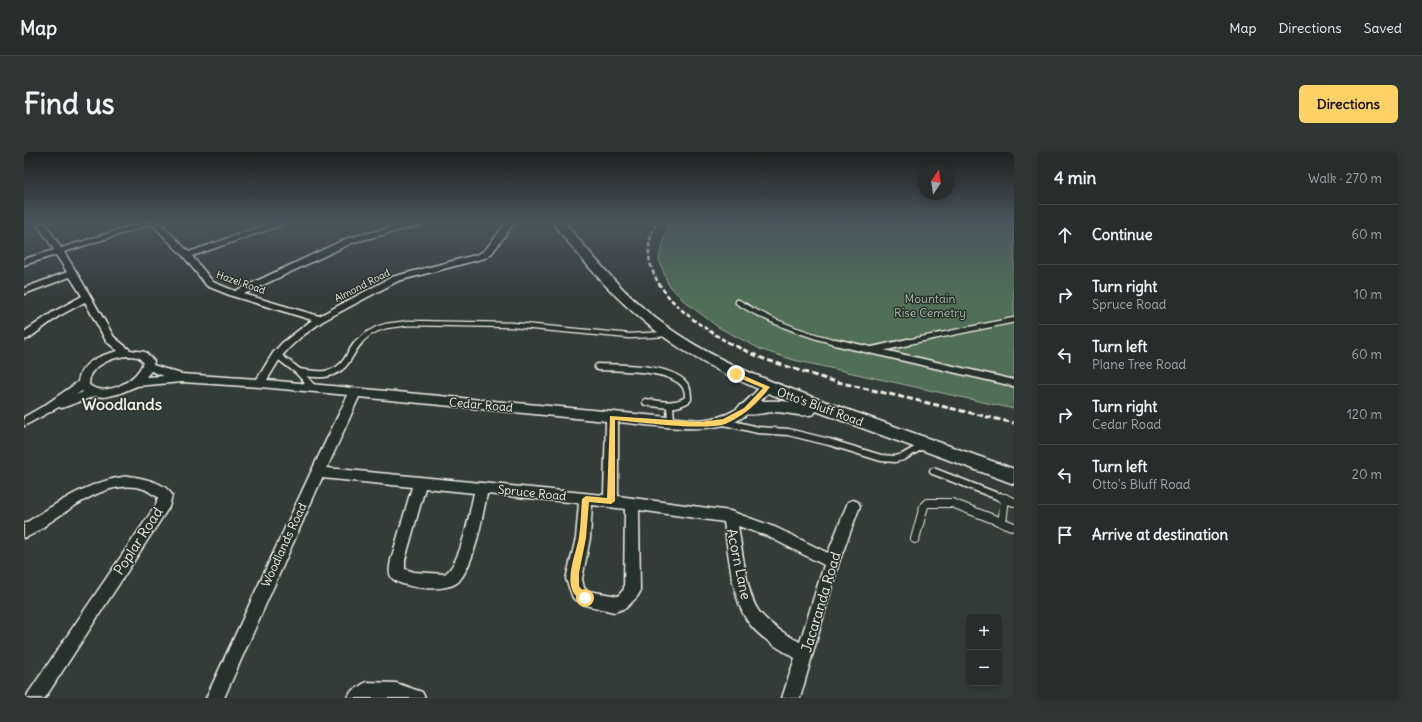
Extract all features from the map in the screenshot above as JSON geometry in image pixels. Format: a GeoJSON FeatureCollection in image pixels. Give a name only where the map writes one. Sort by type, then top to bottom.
{"type":"FeatureCollection","features":[{"type":"Feature","properties":{"kind":"main road","name":"Otto's Bluff Road"},"geometry":{"type":"LineString","coordinates":[[581,248],[618,291],[669,334],[711,361],[736,374],[767,387],[845,417],[1014,477]]}},
{"type":"Feature","properties":{"kind":"main road"},"geometry":{"type":"LineString","coordinates":[[746,409],[776,406],[845,417]]}},
{"type":"Feature","properties":{"kind":"street"},"geometry":{"type":"LineString","coordinates":[[56,248],[87,297],[110,339],[127,353]]}},
{"type":"Feature","properties":{"kind":"street"},"geometry":{"type":"LineString","coordinates":[[24,262],[69,248]]}},
{"type":"Feature","properties":{"kind":"street","name":"Hazel Road"},"geometry":{"type":"LineString","coordinates":[[181,248],[210,284],[235,294],[320,319]]}},
{"type":"Feature","properties":{"kind":"street"},"geometry":{"type":"LineString","coordinates":[[187,255],[206,248]]}},
{"type":"Feature","properties":{"kind":"street"},"geometry":{"type":"LineString","coordinates":[[235,294],[333,248]]}},
{"type":"Feature","properties":{"kind":"street","name":"Almond Road"},"geometry":{"type":"LineString","coordinates":[[260,383],[277,355],[297,335],[320,319],[395,279],[482,256],[491,248]]}},
{"type":"Feature","properties":{"kind":"street"},"geometry":{"type":"LineString","coordinates":[[24,291],[73,274]]}},
{"type":"Feature","properties":{"kind":"street"},"geometry":{"type":"LineString","coordinates":[[24,337],[56,314],[87,297]]}},
{"type":"Feature","properties":{"kind":"street"},"geometry":{"type":"LineString","coordinates":[[103,360],[110,339]]}},
{"type":"Feature","properties":{"kind":"street"},"geometry":{"type":"LineString","coordinates":[[137,353],[145,356],[149,361],[144,375],[122,389],[107,393],[95,392],[87,389],[83,384],[83,378],[87,371],[103,360],[115,355],[137,353]]}},
{"type":"Feature","properties":{"kind":"street","name":"Cedar Road"},"geometry":{"type":"LineString","coordinates":[[148,367],[182,378]]}},
{"type":"Feature","properties":{"kind":"street","name":"Cedar Road"},"geometry":{"type":"LineString","coordinates":[[135,382],[182,378],[260,383],[700,424],[724,422],[746,409],[767,387]]}},
{"type":"Feature","properties":{"kind":"street"},"geometry":{"type":"LineString","coordinates":[[24,422],[49,408],[83,384]]}},
{"type":"Feature","properties":{"kind":"street"},"geometry":{"type":"LineString","coordinates":[[49,408],[95,392]]}},
{"type":"Feature","properties":{"kind":"street","name":"Woodlands Road"},"geometry":{"type":"LineString","coordinates":[[216,698],[317,472],[356,393]]}},
{"type":"Feature","properties":{"kind":"street"},"geometry":{"type":"LineString","coordinates":[[611,501],[612,417]]}},
{"type":"Feature","properties":{"kind":"street","name":"Spruce Road"},"geometry":{"type":"LineString","coordinates":[[317,472],[611,501],[730,517],[772,532],[832,562]]}},
{"type":"Feature","properties":{"kind":"street","name":"Poplar Road"},"geometry":{"type":"LineString","coordinates":[[24,532],[86,493],[106,484],[121,480],[136,482],[157,488],[165,496],[162,507],[35,698]]}},
{"type":"Feature","properties":{"kind":"street"},"geometry":{"type":"LineString","coordinates":[[420,482],[398,560],[397,572],[399,575],[410,578],[441,582],[453,578],[460,567],[471,533],[482,488]]}},
{"type":"Feature","properties":{"kind":"street"},"geometry":{"type":"LineString","coordinates":[[586,499],[583,538],[574,573],[575,586],[578,593],[585,598],[614,604],[621,603],[626,600],[632,592],[632,504]]}},
{"type":"Feature","properties":{"kind":"street","name":"Jacaranda Road"},"geometry":{"type":"LineString","coordinates":[[791,698],[832,562],[853,506]]}},
{"type":"Feature","properties":{"kind":"street","name":"Acorn Lane"},"geometry":{"type":"LineString","coordinates":[[730,517],[745,600],[752,615],[764,628],[804,655]]}},
{"type":"Feature","properties":{"kind":"street"},"geometry":{"type":"LineString","coordinates":[[357,698],[366,691],[396,692],[416,698]]}},
{"type":"Feature","properties":{"kind":"lane"},"geometry":{"type":"LineString","coordinates":[[738,302],[765,319],[785,328],[830,341],[1014,383]]}},
{"type":"Feature","properties":{"kind":"lane"},"geometry":{"type":"LineString","coordinates":[[872,351],[915,340],[982,328],[1014,320]]}},
{"type":"Feature","properties":{"kind":"lane"},"geometry":{"type":"LineString","coordinates":[[299,372],[320,375],[334,373],[350,356],[357,344],[368,334],[391,324],[425,323],[478,326],[512,325],[604,335],[649,337],[669,334]]}},
{"type":"Feature","properties":{"kind":"lane"},"geometry":{"type":"LineString","coordinates":[[277,355],[299,372],[313,388]]}},
{"type":"Feature","properties":{"kind":"lane"},"geometry":{"type":"LineString","coordinates":[[598,367],[654,372],[677,379],[685,386],[688,399],[682,405],[670,406],[646,402]]}},
{"type":"Feature","properties":{"kind":"lane"},"geometry":{"type":"LineString","coordinates":[[670,406],[671,422]]}},
{"type":"Feature","properties":{"kind":"lane"},"geometry":{"type":"LineString","coordinates":[[724,422],[758,430],[788,432],[829,442],[881,458],[895,459],[903,457],[924,445]]}},
{"type":"Feature","properties":{"kind":"lane"},"geometry":{"type":"LineString","coordinates":[[933,471],[1014,502]]}},
{"type":"Feature","properties":{"kind":"lane"},"geometry":{"type":"LineString","coordinates":[[1002,523],[1006,498]]}},
{"type":"Feature","properties":{"kind":"lane"},"geometry":{"type":"LineString","coordinates":[[915,539],[924,506],[927,503],[952,503],[1014,528]]}},
{"type":"Feature","properties":{"kind":"green space","name":"Mountain Rise Cemetry"},"geometry":{"type":"Polygon","coordinates":[[[662,248],[1014,248],[1014,409],[794,360],[762,350],[718,327],[684,301],[668,284],[659,260],[662,248]]]}},
{"type":"Feature","properties":{"kind":"railway"},"geometry":{"type":"LineString","coordinates":[[649,248],[650,261],[656,278],[667,294],[696,322],[729,343]]}},
{"type":"Feature","properties":{"kind":"railway"},"geometry":{"type":"LineString","coordinates":[[729,343],[764,359],[829,380],[1014,423]]}},
{"type":"Feature","properties":{"kind":"district","name":"Woodlands"},"geometry":{"type":"Point","coordinates":[122,404]}},
{"type":"Feature","properties":{"kind":"route"},"geometry":{"type":"LineString","coordinates":[[585,598],[578,593],[575,586],[574,573],[583,538],[586,499],[611,501],[612,417],[700,424],[724,422],[746,409],[767,387],[736,374]]}}]}
